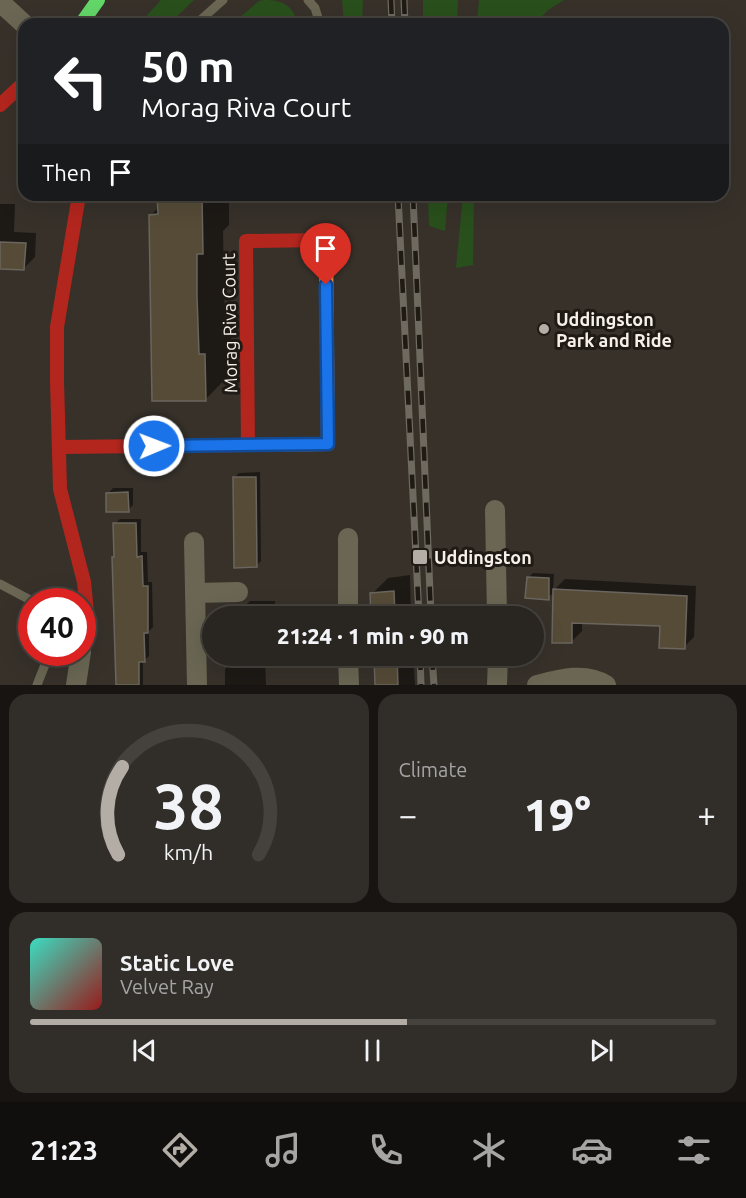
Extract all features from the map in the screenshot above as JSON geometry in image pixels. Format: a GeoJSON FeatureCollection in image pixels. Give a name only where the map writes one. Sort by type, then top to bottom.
{"type":"FeatureCollection","features":[{"type":"Feature","properties":{"kind":"street"},"geometry":{"type":"LineString","coordinates":[[85,18],[98,0]]}},
{"type":"Feature","properties":{"kind":"street"},"geometry":{"type":"LineString","coordinates":[[0,2],[18,18]]}},
{"type":"Feature","properties":{"kind":"street"},"geometry":{"type":"LineString","coordinates":[[0,105],[18,88]]}},
{"type":"Feature","properties":{"kind":"street"},"geometry":{"type":"LineString","coordinates":[[78,201],[57,327],[60,489],[85,588]]}},
{"type":"Feature","properties":{"kind":"street","name":"Morag Riva Court"},"geometry":{"type":"LineString","coordinates":[[60,447],[248,445],[328,444],[326,240],[246,241],[248,445]]}},
{"type":"Feature","properties":{"kind":"street"},"geometry":{"type":"LineString","coordinates":[[495,510],[497,606]]}},
{"type":"Feature","properties":{"kind":"street"},"geometry":{"type":"LineString","coordinates":[[348,538],[348,606]]}},
{"type":"Feature","properties":{"kind":"street"},"geometry":{"type":"LineString","coordinates":[[194,542],[197,685]]}},
{"type":"Feature","properties":{"kind":"street"},"geometry":{"type":"LineString","coordinates":[[195,593],[238,592]]}},
{"type":"Feature","properties":{"kind":"street"},"geometry":{"type":"LineString","coordinates":[[76,685],[79,666]]}},
{"type":"Feature","properties":{"kind":"street"},"geometry":{"type":"LineString","coordinates":[[348,666],[349,685]]}},
{"type":"Feature","properties":{"kind":"street"},"geometry":{"type":"LineString","coordinates":[[497,685],[498,666]]}},
{"type":"Feature","properties":{"kind":"street"},"geometry":{"type":"LineString","coordinates":[[537,685],[568,678],[590,678],[606,685]]}},
{"type":"Feature","properties":{"kind":"lane"},"geometry":{"type":"LineString","coordinates":[[203,18],[223,0]]}},
{"type":"Feature","properties":{"kind":"lane"},"geometry":{"type":"LineString","coordinates":[[308,0],[315,8],[318,18]]}},
{"type":"Feature","properties":{"kind":"lane"},"geometry":{"type":"LineString","coordinates":[[0,584],[18,594]]}},
{"type":"Feature","properties":{"kind":"lane"},"geometry":{"type":"LineString","coordinates":[[37,685],[44,666]]}},
{"type":"Feature","properties":{"kind":"green space"},"geometry":{"type":"Polygon","coordinates":[[[161,0],[194,0],[175,18],[144,18],[161,0]]]}},
{"type":"Feature","properties":{"kind":"green space"},"geometry":{"type":"Polygon","coordinates":[[[342,0],[363,0],[362,18],[344,18],[342,0]]]}},
{"type":"Feature","properties":{"kind":"green space"},"geometry":{"type":"Polygon","coordinates":[[[423,0],[458,0],[457,18],[423,18],[423,0]]]}},
{"type":"Feature","properties":{"kind":"green space"},"geometry":{"type":"Polygon","coordinates":[[[479,0],[564,0],[548,10],[541,18],[478,18],[479,0]]]}},
{"type":"Feature","properties":{"kind":"green space"},"geometry":{"type":"Polygon","coordinates":[[[259,1],[276,1],[286,5],[295,18],[239,18],[259,1]]]}},
{"type":"Feature","properties":{"kind":"green space"},"geometry":{"type":"Polygon","coordinates":[[[428,201],[448,201],[445,231],[429,226],[428,201]]]}},
{"type":"Feature","properties":{"kind":"green space"},"geometry":{"type":"Polygon","coordinates":[[[462,201],[474,201],[473,265],[456,268],[462,201]]]}},
{"type":"Feature","properties":{"kind":"building"},"geometry":{"type":"Polygon","coordinates":[[[157,201],[202,201],[203,254],[197,254],[197,296],[199,354],[205,354],[206,401],[152,401],[149,215],[158,214],[157,201]]]}},
{"type":"Feature","properties":{"kind":"building"},"geometry":{"type":"Polygon","coordinates":[[[0,242],[26,243],[24,270],[0,269],[0,242]]]}},
{"type":"Feature","properties":{"kind":"building"},"geometry":{"type":"Polygon","coordinates":[[[233,477],[256,477],[257,567],[234,568],[233,477]]]}},
{"type":"Feature","properties":{"kind":"building"},"geometry":{"type":"Polygon","coordinates":[[[128,492],[129,512],[106,512],[106,493],[128,492]]]}},
{"type":"Feature","properties":{"kind":"building"},"geometry":{"type":"Polygon","coordinates":[[[113,523],[136,523],[137,557],[142,556],[143,586],[148,586],[148,633],[144,633],[145,662],[139,662],[139,685],[116,685],[113,523]]]}},
{"type":"Feature","properties":{"kind":"building"},"geometry":{"type":"Polygon","coordinates":[[[527,577],[549,578],[549,600],[525,598],[527,577]]]}},
{"type":"Feature","properties":{"kind":"building"},"geometry":{"type":"Polygon","coordinates":[[[553,589],[687,596],[685,649],[659,648],[660,626],[572,623],[572,643],[552,643],[553,589]]]}},
{"type":"Feature","properties":{"kind":"building"},"geometry":{"type":"Polygon","coordinates":[[[394,591],[395,606],[371,606],[370,593],[394,591]]]}},
{"type":"Feature","properties":{"kind":"building"},"geometry":{"type":"Polygon","coordinates":[[[374,666],[397,666],[398,685],[375,685],[374,666]]]}},
{"type":"Feature","properties":{"kind":"railway"},"geometry":{"type":"LineString","coordinates":[[391,0],[392,18]]}},
{"type":"Feature","properties":{"kind":"railway"},"geometry":{"type":"LineString","coordinates":[[404,0],[405,18]]}},
{"type":"Feature","properties":{"kind":"railway"},"geometry":{"type":"LineString","coordinates":[[398,201],[419,606]]}},
{"type":"Feature","properties":{"kind":"railway"},"geometry":{"type":"LineString","coordinates":[[413,201],[431,606]]}},
{"type":"Feature","properties":{"kind":"railway"},"geometry":{"type":"LineString","coordinates":[[420,666],[421,685]]}},
{"type":"Feature","properties":{"kind":"railway"},"geometry":{"type":"LineString","coordinates":[[433,666],[434,685]]}},
{"type":"Feature","properties":{"kind":"traffic: fast"},"geometry":{"type":"LineString","coordinates":[[85,18],[98,0]]}},
{"type":"Feature","properties":{"kind":"traffic: slow"},"geometry":{"type":"LineString","coordinates":[[248,445],[328,444],[326,244]]}},
{"type":"Feature","properties":{"kind":"traffic: jam"},"geometry":{"type":"LineString","coordinates":[[0,105],[18,88]]}},
{"type":"Feature","properties":{"kind":"traffic: jam"},"geometry":{"type":"LineString","coordinates":[[78,201],[57,327],[57,381],[60,489],[85,588]]}},
{"type":"Feature","properties":{"kind":"traffic: jam"},"geometry":{"type":"LineString","coordinates":[[59,447],[248,445],[246,241],[326,240],[326,244]]}},
{"type":"Feature","properties":{"kind":"place","name":"Uddingston Park and Ride"},"geometry":{"type":"Point","coordinates":[544,329]}},
{"type":"Feature","properties":{"kind":"place","name":"Uddingston"},"geometry":{"type":"Point","coordinates":[420,557]}},
{"type":"Feature","properties":{"kind":"route"},"geometry":{"type":"LineString","coordinates":[[154,446],[328,444],[326,285]]}}]}
